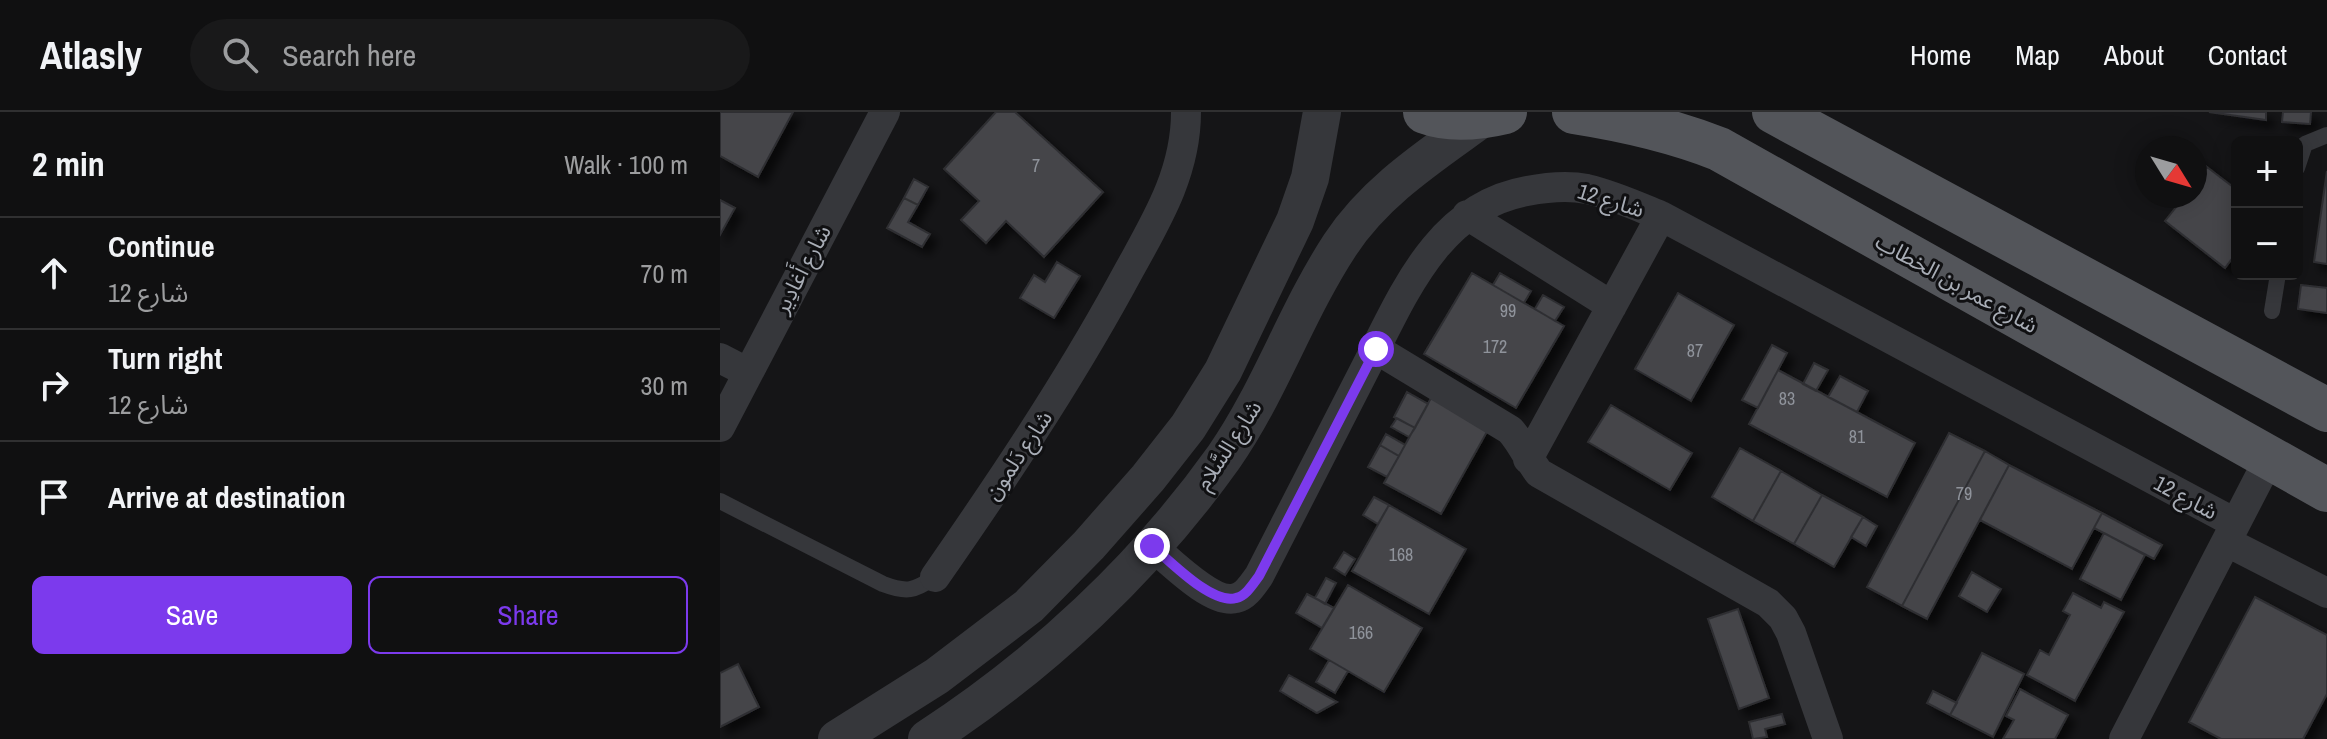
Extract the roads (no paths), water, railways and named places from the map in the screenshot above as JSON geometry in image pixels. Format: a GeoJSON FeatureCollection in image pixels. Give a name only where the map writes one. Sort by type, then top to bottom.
{"type":"FeatureCollection","features":[{"type":"Feature","properties":{"kind":"main road"},"geometry":{"type":"LineString","coordinates":[[1425,112],[1437,116],[1494,114]]}},
{"type":"Feature","properties":{"kind":"main road","name":"شارع عمر بن الخطاب"},"geometry":{"type":"LineString","coordinates":[[1574,112],[1676,132],[1719,149],[2327,490]]}},
{"type":"Feature","properties":{"kind":"main road"},"geometry":{"type":"LineString","coordinates":[[1774,112],[2327,410]]}},
{"type":"Feature","properties":{"kind":"street","name":"شارع أَغادِير"},"geometry":{"type":"LineString","coordinates":[[720,427],[885,112]]}},
{"type":"Feature","properties":{"kind":"street","name":"شارع دَلمون"},"geometry":{"type":"LineString","coordinates":[[935,577],[1080,360],[1163,209],[1180,165],[1186,112]]}},
{"type":"Feature","properties":{"kind":"street","name":"شارع السَّلام"},"geometry":{"type":"LineString","coordinates":[[837,739],[937,676],[1029,606],[1148,478],[1188,427],[1223,371],[1295,221],[1310,178],[1322,112]]}},
{"type":"Feature","properties":{"kind":"street","name":"شارع السَّلام"},"geometry":{"type":"LineString","coordinates":[[927,739],[1057,642],[1152,546],[1225,455],[1260,397],[1341,244],[1372,204],[1494,114]]}},
{"type":"Feature","properties":{"kind":"street","name":"شارع 12"},"geometry":{"type":"LineString","coordinates":[[1152,546],[1206,590],[1226,599],[1245,593],[1259,576],[1425,259],[1444,234],[1467,215],[1516,193],[1554,186],[1584,188],[1661,216],[2231,533],[2327,593]]}},
{"type":"Feature","properties":{"kind":"street"},"geometry":{"type":"LineString","coordinates":[[1467,215],[1612,306]]}},
{"type":"Feature","properties":{"kind":"street"},"geometry":{"type":"LineString","coordinates":[[1528,459],[1661,216]]}},
{"type":"Feature","properties":{"kind":"street"},"geometry":{"type":"LineString","coordinates":[[1376,349],[1510,430],[1521,442],[1528,459],[1539,473],[1768,603],[1783,618],[1791,633],[1828,739]]}},
{"type":"Feature","properties":{"kind":"street"},"geometry":{"type":"LineString","coordinates":[[720,358],[747,372]]}},
{"type":"Feature","properties":{"kind":"street"},"geometry":{"type":"LineString","coordinates":[[2124,739],[2269,459]]}},
{"type":"Feature","properties":{"kind":"lane"},"geometry":{"type":"LineString","coordinates":[[2303,150],[2305,144],[2327,135]]}},
{"type":"Feature","properties":{"kind":"lane"},"geometry":{"type":"LineString","coordinates":[[2272,311],[2277,280]]}},
{"type":"Feature","properties":{"kind":"lane","name":"شارع دَلمون"},"geometry":{"type":"LineString","coordinates":[[720,501],[883,584],[900,590],[917,589],[935,577]]}}]}
